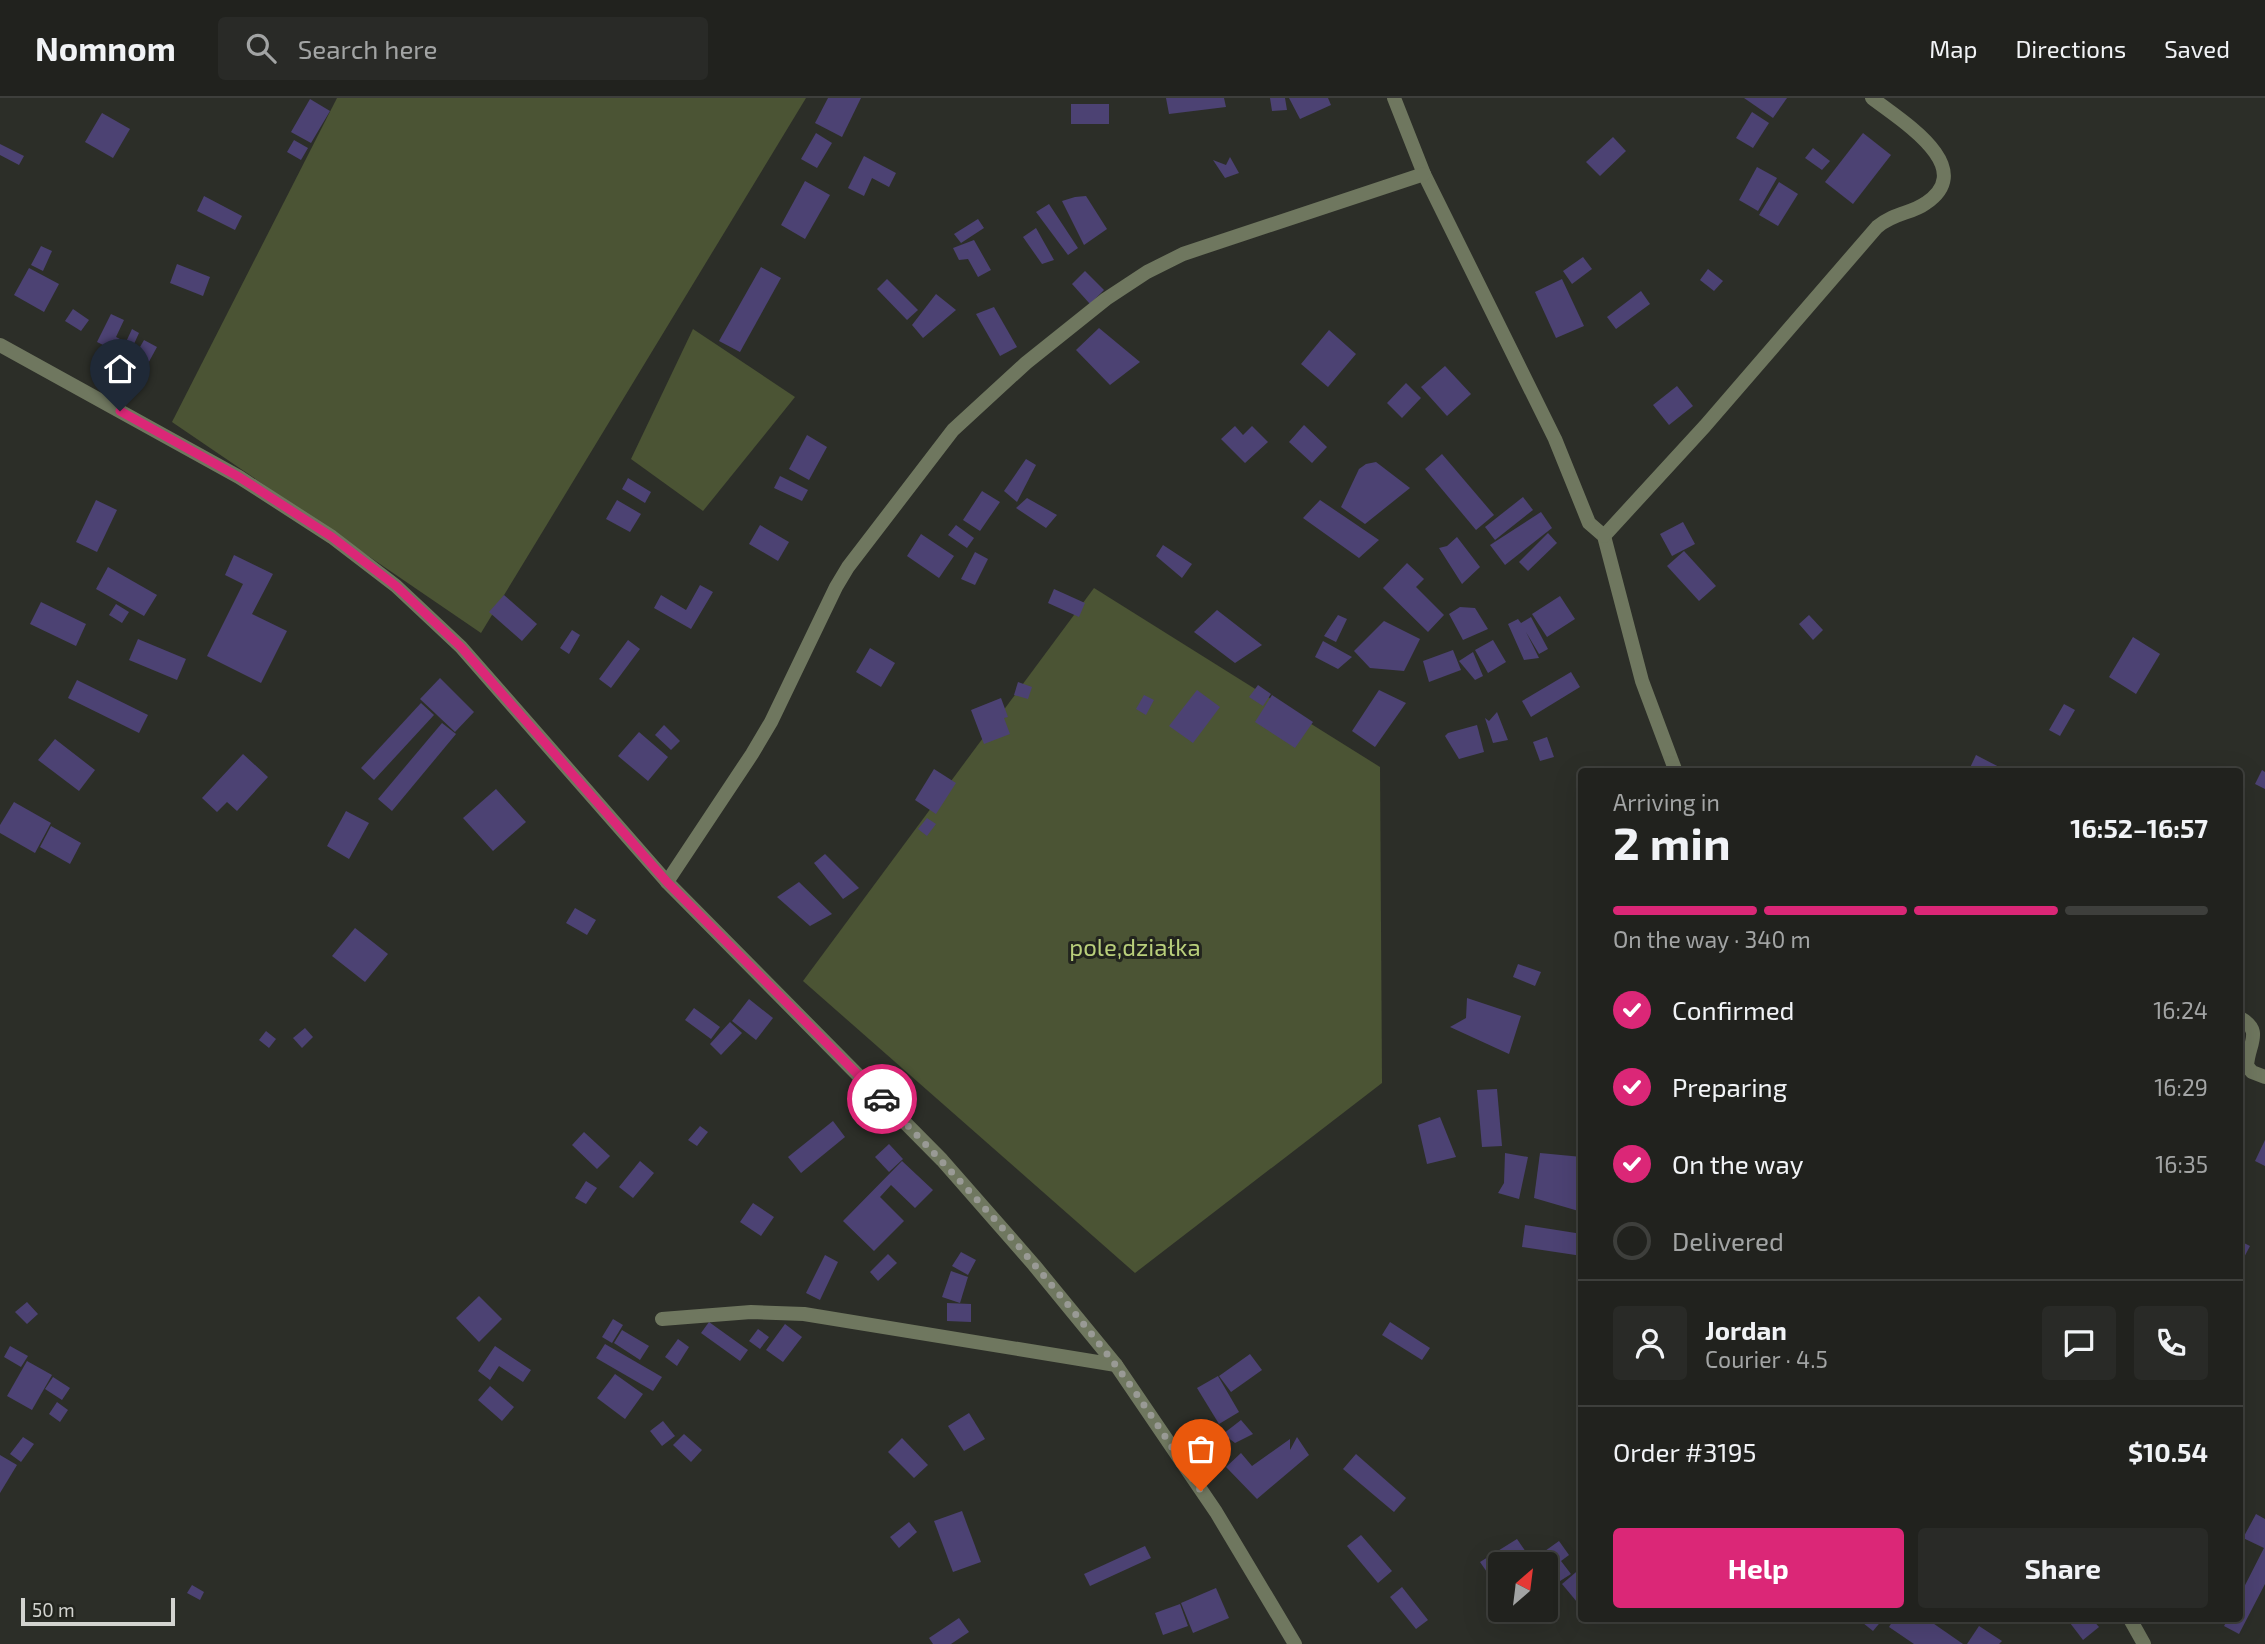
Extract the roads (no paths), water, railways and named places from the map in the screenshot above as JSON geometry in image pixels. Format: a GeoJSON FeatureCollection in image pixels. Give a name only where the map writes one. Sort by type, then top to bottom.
{"type":"FeatureCollection","features":[{"type":"Feature","properties":{"kind":"street"},"geometry":{"type":"LineString","coordinates":[[1394,98],[1424,174],[1555,439],[1589,523],[1604,536],[1642,681],[1675,768]]}},
{"type":"Feature","properties":{"kind":"street"},"geometry":{"type":"LineString","coordinates":[[1604,536],[1705,426],[1877,227],[1892,216],[1924,205],[1942,187],[1945,173],[1936,153],[1915,132],[1872,98]]}},
{"type":"Feature","properties":{"kind":"street"},"geometry":{"type":"LineString","coordinates":[[667,882],[771,722],[848,567],[953,430],[1026,363],[1106,299],[1163,263],[1424,174]]}},
{"type":"Feature","properties":{"kind":"street"},"geometry":{"type":"LineString","coordinates":[[0,345],[239,477],[332,537],[396,586],[461,647],[667,882],[942,1160],[1034,1265],[1115,1365],[1216,1512],[1295,1644]]}},
{"type":"Feature","properties":{"kind":"street"},"geometry":{"type":"LineString","coordinates":[[2243,1020],[2249,1023],[2254,1032],[2247,1066],[2252,1072],[2265,1077]]}},
{"type":"Feature","properties":{"kind":"street"},"geometry":{"type":"LineString","coordinates":[[662,1319],[751,1312],[804,1314],[1115,1365]]}},
{"type":"Feature","properties":{"kind":"street"},"geometry":{"type":"LineString","coordinates":[[2132,1622],[2144,1644]]}},
{"type":"Feature","properties":{"kind":"park label","name":"pole,działka"},"geometry":{"type":"Point","coordinates":[1135,946]}}]}
